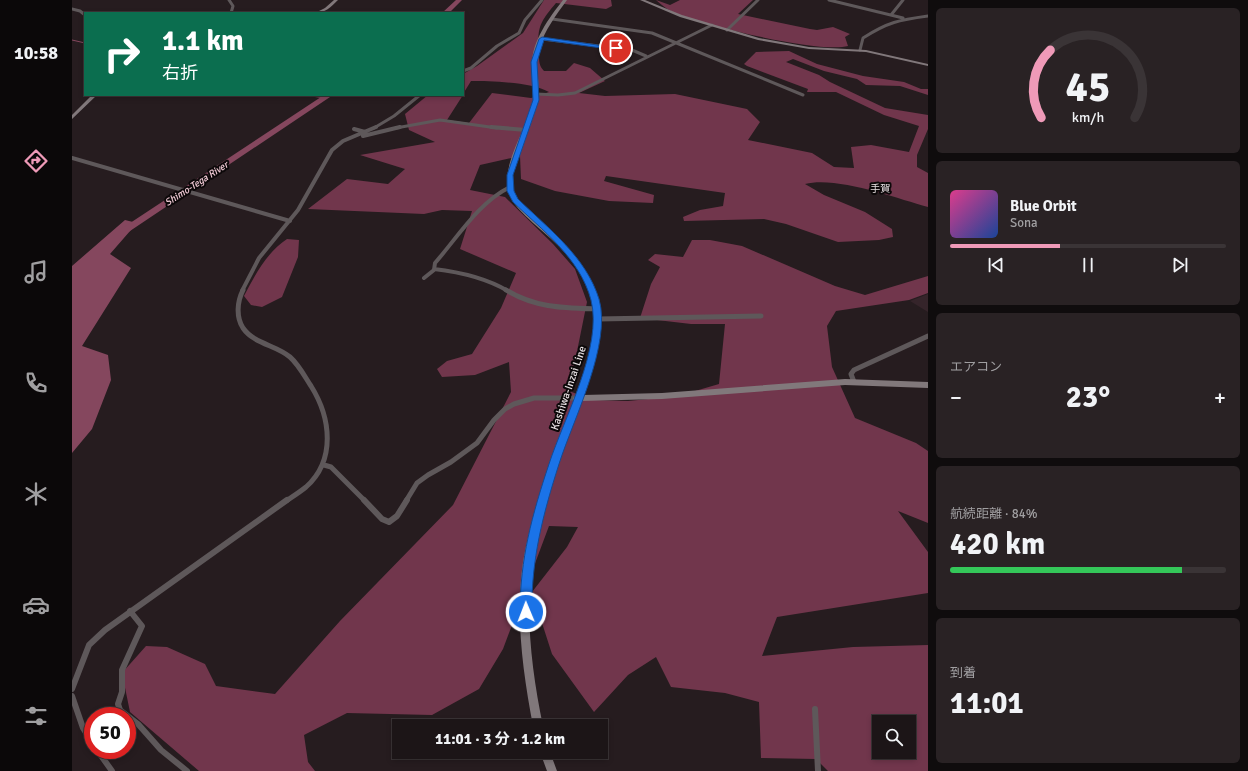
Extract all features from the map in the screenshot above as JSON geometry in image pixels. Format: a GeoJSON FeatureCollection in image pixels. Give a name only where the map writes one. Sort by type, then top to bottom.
{"type":"FeatureCollection","features":[{"type":"Feature","properties":{"kind":"main road"},"geometry":{"type":"LineString","coordinates":[[318,12],[326,9],[336,0]]}},
{"type":"Feature","properties":{"kind":"main road"},"geometry":{"type":"LineString","coordinates":[[510,187],[512,166],[526,130],[536,94],[534,62],[542,39],[552,19],[566,0]]}},
{"type":"Feature","properties":{"kind":"main road"},"geometry":{"type":"LineString","coordinates":[[642,0],[712,26],[758,39],[797,46],[860,50],[928,65]]}},
{"type":"Feature","properties":{"kind":"main road"},"geometry":{"type":"LineString","coordinates":[[72,118],[94,96]]}},
{"type":"Feature","properties":{"kind":"main road","name":"Kashiwa-Inzai Line"},"geometry":{"type":"LineString","coordinates":[[510,187],[512,196],[523,209],[562,245],[576,261],[591,289],[597,309],[598,319],[595,351],[554,464],[531,543],[528,562],[526,583],[527,645],[536,719]]}},
{"type":"Feature","properties":{"kind":"main road"},"geometry":{"type":"LineString","coordinates":[[577,398],[662,396],[802,384],[854,382],[928,385]]}},
{"type":"Feature","properties":{"kind":"main road"},"geometry":{"type":"LineString","coordinates":[[548,759],[552,771]]}},
{"type":"Feature","properties":{"kind":"street"},"geometry":{"type":"LineString","coordinates":[[229,0],[233,6],[232,12]]}},
{"type":"Feature","properties":{"kind":"street"},"geometry":{"type":"LineString","coordinates":[[464,71],[472,68],[497,46],[519,33],[525,20],[542,0]]}},
{"type":"Feature","properties":{"kind":"street"},"geometry":{"type":"LineString","coordinates":[[727,30],[758,0]]}},
{"type":"Feature","properties":{"kind":"street"},"geometry":{"type":"LineString","coordinates":[[829,0],[905,19]]}},
{"type":"Feature","properties":{"kind":"street"},"geometry":{"type":"LineString","coordinates":[[891,15],[903,0]]}},
{"type":"Feature","properties":{"kind":"street"},"geometry":{"type":"LineString","coordinates":[[72,9],[80,11],[84,14]]}},
{"type":"Feature","properties":{"kind":"street"},"geometry":{"type":"LineString","coordinates":[[860,50],[863,38],[883,25],[905,19],[928,16]]}},
{"type":"Feature","properties":{"kind":"street"},"geometry":{"type":"LineString","coordinates":[[552,19],[652,33],[803,95]]}},
{"type":"Feature","properties":{"kind":"street"},"geometry":{"type":"LineString","coordinates":[[536,94],[558,95],[576,92],[646,56],[712,26]]}},
{"type":"Feature","properties":{"kind":"street"},"geometry":{"type":"LineString","coordinates":[[542,39],[632,50],[646,56]]}},
{"type":"Feature","properties":{"kind":"street"},"geometry":{"type":"LineString","coordinates":[[72,689],[89,645],[105,630],[306,487],[316,477],[324,465],[328,450],[327,419],[311,385],[288,355],[254,339],[247,332],[241,324],[239,315],[240,297],[255,264],[290,221],[304,201],[332,150],[340,142],[366,132],[386,121],[419,96]]}},
{"type":"Feature","properties":{"kind":"street"},"geometry":{"type":"LineString","coordinates":[[354,136],[359,137],[435,120],[450,120],[506,129],[526,130]]}},
{"type":"Feature","properties":{"kind":"street"},"geometry":{"type":"LineString","coordinates":[[354,129],[366,132]]}},
{"type":"Feature","properties":{"kind":"street"},"geometry":{"type":"LineString","coordinates":[[72,158],[290,221]]}},
{"type":"Feature","properties":{"kind":"street"},"geometry":{"type":"LineString","coordinates":[[424,278],[434,269],[435,263],[489,202],[502,190],[510,187]]}},
{"type":"Feature","properties":{"kind":"street"},"geometry":{"type":"LineString","coordinates":[[434,269],[468,275],[498,286],[516,297],[531,303],[548,306],[597,309]]}},
{"type":"Feature","properties":{"kind":"street"},"geometry":{"type":"LineString","coordinates":[[598,319],[762,316]]}},
{"type":"Feature","properties":{"kind":"street"},"geometry":{"type":"LineString","coordinates":[[854,382],[851,374],[854,370],[928,336]]}},
{"type":"Feature","properties":{"kind":"street"},"geometry":{"type":"LineString","coordinates":[[324,465],[331,467],[338,473],[382,519],[389,522],[396,517],[416,484],[474,445],[481,439],[496,417],[514,402],[524,400],[577,398]]}},
{"type":"Feature","properties":{"kind":"street"},"geometry":{"type":"LineString","coordinates":[[130,611],[142,626],[141,631],[127,656],[122,670],[122,692],[118,704],[120,710],[138,724],[161,750],[187,771]]}},
{"type":"Feature","properties":{"kind":"street"},"geometry":{"type":"LineString","coordinates":[[72,699],[84,730]]}},
{"type":"Feature","properties":{"kind":"street"},"geometry":{"type":"LineString","coordinates":[[815,709],[818,771]]}},
{"type":"Feature","properties":{"kind":"street"},"geometry":{"type":"LineString","coordinates":[[103,759],[112,771]]}},
{"type":"Feature","properties":{"kind":"shaded area"},"geometry":{"type":"Polygon","coordinates":[[[544,0],[611,0],[612,6],[606,9],[556,3],[540,26],[538,38],[539,61],[544,71],[566,71],[574,63],[590,68],[605,81],[579,93],[605,96],[675,94],[747,109],[760,122],[748,140],[812,153],[834,167],[854,168],[851,147],[871,145],[909,152],[919,126],[884,115],[836,92],[807,92],[808,89],[744,64],[756,52],[789,51],[817,64],[863,76],[904,82],[921,89],[928,89],[928,95],[900,86],[866,85],[857,79],[824,71],[793,59],[786,62],[819,75],[830,82],[885,108],[928,115],[928,129],[917,155],[917,167],[928,173],[928,207],[849,185],[818,182],[805,184],[824,195],[865,212],[892,229],[893,237],[879,240],[838,242],[786,224],[764,219],[684,221],[683,217],[700,210],[723,206],[725,193],[606,176],[604,181],[654,195],[653,203],[609,201],[555,191],[521,179],[520,156],[480,165],[470,190],[505,197],[553,244],[575,269],[587,302],[569,391],[593,400],[628,401],[678,396],[719,384],[725,324],[691,324],[640,318],[651,284],[660,267],[648,260],[655,254],[683,257],[692,240],[710,240],[742,246],[835,286],[865,295],[928,276],[928,293],[909,300],[836,311],[827,326],[832,367],[855,418],[916,443],[928,451],[928,523],[898,511],[928,552],[928,593],[777,617],[762,656],[853,647],[928,645],[928,771],[828,771],[816,759],[761,758],[759,702],[725,693],[671,687],[656,657],[628,675],[594,712],[552,654],[532,592],[567,547],[578,527],[549,526],[503,649],[479,689],[432,715],[347,713],[304,735],[308,762],[315,771],[199,771],[136,717],[136,707],[129,707],[122,673],[146,646],[167,647],[205,664],[216,686],[275,694],[340,621],[453,505],[511,392],[509,362],[475,375],[442,377],[437,369],[447,361],[472,354],[501,308],[516,273],[460,249],[472,211],[442,210],[424,214],[308,209],[347,179],[388,184],[405,169],[360,155],[435,142],[409,130],[405,114],[427,96],[462,96],[447,120],[469,123],[492,93],[531,98],[549,92],[522,84],[471,81],[464,92],[464,73],[477,66],[523,33],[544,0]]]}},
{"type":"Feature","properties":{"kind":"shaded area"},"geometry":{"type":"Polygon","coordinates":[[[656,0],[670,5],[680,0],[753,0],[738,14],[817,30],[833,27],[850,34],[845,37],[848,46],[813,46],[760,37],[707,24],[686,17],[669,10],[656,0]]]}},
{"type":"Feature","properties":{"kind":"shaded area"},"geometry":{"type":"Polygon","coordinates":[[[125,220],[137,223],[110,254],[131,268],[82,346],[108,355],[111,380],[92,429],[72,453],[72,266],[125,220]]]}},
{"type":"Feature","properties":{"kind":"shaded area"},"geometry":{"type":"Polygon","coordinates":[[[287,239],[299,240],[298,257],[282,297],[262,307],[251,305],[244,296],[248,288],[257,272],[273,250],[287,239]]]}},
{"type":"Feature","properties":{"kind":"shaded area"},"geometry":{"type":"Polygon","coordinates":[[[928,294],[928,312],[910,301],[928,294]]]}},
{"type":"Feature","properties":{"kind":"waterway","name":"Shimo-Tega River"},"geometry":{"type":"LineString","coordinates":[[446,12],[459,0]]}},
{"type":"Feature","properties":{"kind":"waterway"},"geometry":{"type":"LineString","coordinates":[[72,40],[84,43]]}},
{"type":"Feature","properties":{"kind":"waterway"},"geometry":{"type":"LineString","coordinates":[[312,96],[324,98]]}},
{"type":"Feature","properties":{"kind":"waterway","name":"Shimo-Tega River"},"geometry":{"type":"LineString","coordinates":[[124,231],[327,96]]}},
{"type":"Feature","properties":{"kind":"district","name":"手賀"},"geometry":{"type":"Point","coordinates":[880,188]}},
{"type":"Feature","properties":{"kind":"route"},"geometry":{"type":"LineString","coordinates":[[526,612],[526,583],[531,543],[554,464],[595,351],[598,319],[595,299],[587,280],[576,261],[569,252],[515,200],[510,191],[510,175],[536,100],[534,62],[535,54],[542,39],[616,48]]}}]}
